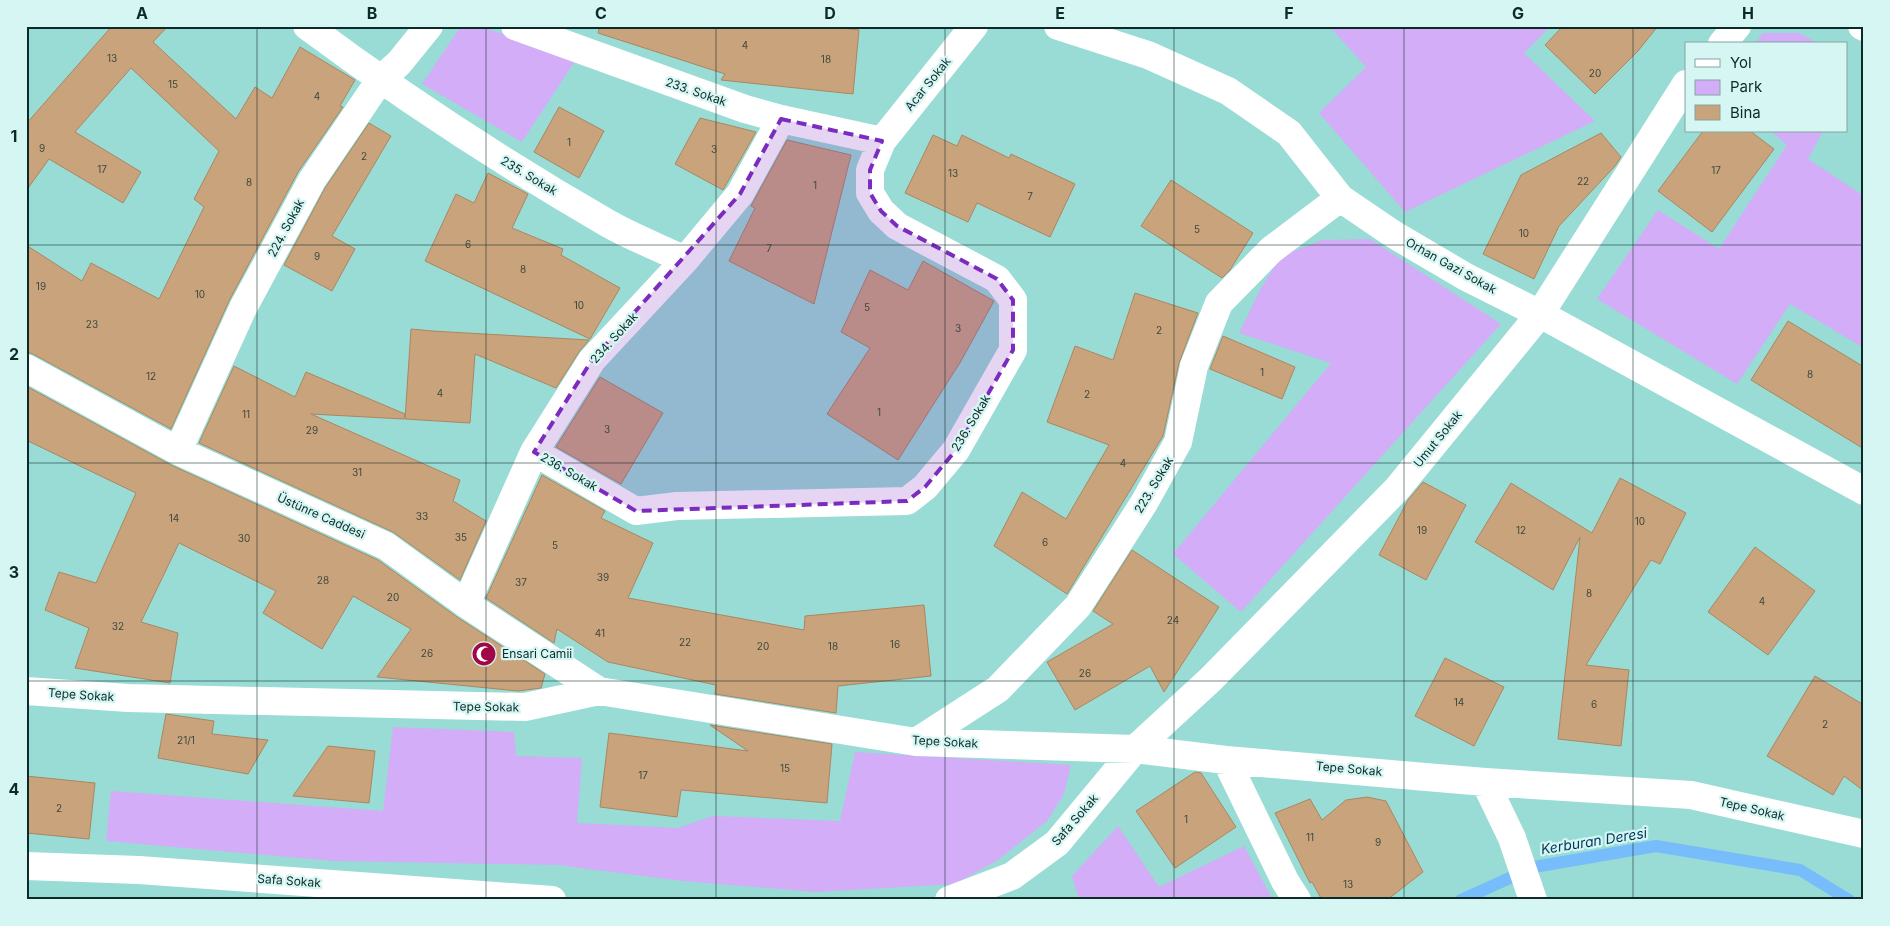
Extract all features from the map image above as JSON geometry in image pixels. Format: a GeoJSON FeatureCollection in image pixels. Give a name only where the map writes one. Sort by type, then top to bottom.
{"type":"FeatureCollection","features":[{"type":"Feature","properties":{"kind":"street","name":"235. Sokak"},"geometry":{"type":"LineString","coordinates":[[307,26],[380,80],[461,134],[611,225],[685,260]]}},
{"type":"Feature","properties":{"kind":"street","name":"224. Sokak"},"geometry":{"type":"LineString","coordinates":[[178,451],[244,308],[312,180],[380,80],[399,62],[428,26]]}},
{"type":"Feature","properties":{"kind":"street","name":"233. Sokak"},"geometry":{"type":"LineString","coordinates":[[515,26],[646,74],[781,119],[882,141]]}},
{"type":"Feature","properties":{"kind":"street","name":"Acar Sokak"},"geometry":{"type":"LineString","coordinates":[[882,141],[974,26]]}},
{"type":"Feature","properties":{"kind":"street","name":"Orhan Gazi Sokak"},"geometry":{"type":"LineString","coordinates":[[1058,26],[1148,55],[1228,91],[1289,133],[1340,198],[1393,234],[1466,277],[1540,314],[1864,491]]}},
{"type":"Feature","properties":{"kind":"street"},"geometry":{"type":"LineString","coordinates":[[1724,42],[1737,26]]}},
{"type":"Feature","properties":{"kind":"street","name":"Umut Sokak"},"geometry":{"type":"LineString","coordinates":[[1135,749],[1211,679],[1397,489],[1540,314],[1685,86]]}},
{"type":"Feature","properties":{"kind":"street","name":"234. Sokak"},"geometry":{"type":"LineString","coordinates":[[466,604],[534,452],[592,360],[685,260],[740,194],[781,119]]}},
{"type":"Feature","properties":{"kind":"street","name":"236. Sokak"},"geometry":{"type":"LineString","coordinates":[[534,452],[636,511],[687,506],[907,500],[925,487],[956,450],[1014,350],[1012,300],[997,279],[897,226],[882,211],[870,193],[870,170],[882,141]]}},
{"type":"Feature","properties":{"kind":"street","name":"223. Sokak"},"geometry":{"type":"LineString","coordinates":[[916,742],[998,689],[1078,606],[1144,503],[1178,442],[1194,366],[1219,303],[1270,250],[1340,198]]}},
{"type":"Feature","properties":{"kind":"street","name":"Üstünre Caddesi"},"geometry":{"type":"LineString","coordinates":[[26,368],[178,451],[386,546],[466,604],[599,691]]}},
{"type":"Feature","properties":{"kind":"street","name":"Tepe Sokak"},"geometry":{"type":"LineString","coordinates":[[26,691],[138,698],[525,707],[599,691],[916,742],[1135,749],[1226,760],[1485,782],[1691,795],[1864,834]]}},
{"type":"Feature","properties":{"kind":"street","name":"Safa Sokak"},"geometry":{"type":"LineString","coordinates":[[949,900],[1012,876],[1057,843],[1135,749]]}},
{"type":"Feature","properties":{"kind":"street"},"geometry":{"type":"LineString","coordinates":[[1226,760],[1297,900]]}},
{"type":"Feature","properties":{"kind":"street"},"geometry":{"type":"LineString","coordinates":[[1485,782],[1512,838],[1533,900]]}},
{"type":"Feature","properties":{"kind":"street","name":"Safa Sokak"},"geometry":{"type":"LineString","coordinates":[[26,866],[149,870],[552,900]]}},
{"type":"Feature","properties":{"kind":"highlighted area"},"geometry":{"type":"Polygon","coordinates":[[[781,119],[882,141],[870,170],[870,193],[881,211],[897,226],[997,279],[1013,300],[1013,350],[956,450],[925,487],[907,501],[636,511],[534,452],[592,360],[740,194],[781,119]]]}},
{"type":"Feature","properties":{"kind":"green space"},"geometry":{"type":"Polygon","coordinates":[[[461,26],[478,26],[577,58],[522,142],[422,84],[461,26]]]}},
{"type":"Feature","properties":{"kind":"green space"},"geometry":{"type":"Polygon","coordinates":[[[1329,26],[1551,26],[1524,53],[1595,121],[1405,212],[1319,113],[1366,67],[1329,26]]]}},
{"type":"Feature","properties":{"kind":"green space"},"geometry":{"type":"Polygon","coordinates":[[[1763,33],[1799,33],[1816,42],[1756,42],[1763,33]]]}},
{"type":"Feature","properties":{"kind":"green space"},"geometry":{"type":"Polygon","coordinates":[[[1772,132],[1822,132],[1808,159],[1864,196],[1864,348],[1790,304],[1737,384],[1597,299],[1658,210],[1719,249],[1787,145],[1772,132]]]}},
{"type":"Feature","properties":{"kind":"green space"},"geometry":{"type":"Polygon","coordinates":[[[1370,239],[1501,324],[1241,612],[1173,554],[1331,363],[1239,333],[1261,288],[1281,256],[1322,240],[1370,239]]]}},
{"type":"Feature","properties":{"kind":"green space"},"geometry":{"type":"Polygon","coordinates":[[[393,727],[514,732],[516,756],[582,758],[577,823],[678,828],[713,816],[840,821],[855,752],[1071,765],[1064,794],[1047,821],[998,860],[955,884],[815,892],[682,881],[557,865],[334,861],[106,841],[111,791],[383,811],[393,727]]]}},
{"type":"Feature","properties":{"kind":"green space"},"geometry":{"type":"Polygon","coordinates":[[[1118,826],[1159,887],[1244,846],[1273,900],[1079,900],[1072,876],[1118,826]]]}},
{"type":"Feature","properties":{"kind":"building"},"geometry":{"type":"Polygon","coordinates":[[[112,26],[168,26],[153,42],[236,119],[255,87],[272,98],[300,47],[355,80],[340,106],[343,107],[298,172],[229,301],[171,429],[33,354],[26,352],[26,245],[82,281],[91,263],[159,299],[204,207],[194,199],[219,151],[131,68],[75,132],[141,172],[123,203],[49,159],[26,191],[26,124],[112,26]]]}},
{"type":"Feature","properties":{"kind":"building"},"geometry":{"type":"Polygon","coordinates":[[[600,26],[823,26],[859,30],[853,94],[721,80],[725,74],[598,33],[600,26]]]}},
{"type":"Feature","properties":{"kind":"building"},"geometry":{"type":"Polygon","coordinates":[[[1563,26],[1658,26],[1638,51],[1595,94],[1545,45],[1563,26]]]}},
{"type":"Feature","properties":{"kind":"building"},"geometry":{"type":"Polygon","coordinates":[[[559,107],[604,131],[579,178],[534,152],[559,107]]]}},
{"type":"Feature","properties":{"kind":"building"},"geometry":{"type":"Polygon","coordinates":[[[700,118],[756,132],[723,190],[675,164],[700,118]]]}},
{"type":"Feature","properties":{"kind":"building"},"geometry":{"type":"Polygon","coordinates":[[[369,123],[391,136],[332,236],[355,249],[332,291],[284,265],[325,188],[369,123]]]}},
{"type":"Feature","properties":{"kind":"building"},"geometry":{"type":"Polygon","coordinates":[[[1702,132],[1751,132],[1774,149],[1712,232],[1658,191],[1702,132]]]}},
{"type":"Feature","properties":{"kind":"building"},"geometry":{"type":"Polygon","coordinates":[[[1601,133],[1621,157],[1615,166],[1559,226],[1534,279],[1483,254],[1521,175],[1601,133]]]}},
{"type":"Feature","properties":{"kind":"building"},"geometry":{"type":"Polygon","coordinates":[[[933,135],[957,146],[962,135],[1009,158],[1011,154],[1075,184],[1050,237],[977,203],[968,222],[905,193],[933,135]]]}},
{"type":"Feature","properties":{"kind":"building"},"geometry":{"type":"Polygon","coordinates":[[[787,140],[851,155],[814,304],[729,261],[755,208],[751,206],[787,140]]]}},
{"type":"Feature","properties":{"kind":"building"},"geometry":{"type":"Polygon","coordinates":[[[488,173],[528,194],[512,228],[563,249],[561,255],[620,288],[590,339],[425,261],[456,194],[474,203],[488,173]]]}},
{"type":"Feature","properties":{"kind":"building"},"geometry":{"type":"Polygon","coordinates":[[[1171,180],[1253,233],[1230,270],[1222,278],[1141,226],[1171,180]]]}},
{"type":"Feature","properties":{"kind":"building"},"geometry":{"type":"Polygon","coordinates":[[[923,261],[994,301],[961,361],[898,460],[827,414],[870,348],[841,332],[870,270],[908,290],[923,261]]]}},
{"type":"Feature","properties":{"kind":"building"},"geometry":{"type":"Polygon","coordinates":[[[1135,293],[1198,313],[1179,363],[1163,436],[1067,594],[994,546],[1022,492],[1066,519],[1109,445],[1047,422],[1075,346],[1113,360],[1135,293]]]}},
{"type":"Feature","properties":{"kind":"building"},"geometry":{"type":"Polygon","coordinates":[[[1788,321],[1864,367],[1864,449],[1751,380],[1788,321]]]}},
{"type":"Feature","properties":{"kind":"building"},"geometry":{"type":"Polygon","coordinates":[[[411,329],[589,340],[556,388],[475,354],[470,423],[405,419],[411,329]]]}},
{"type":"Feature","properties":{"kind":"building"},"geometry":{"type":"Polygon","coordinates":[[[1223,336],[1295,367],[1282,399],[1210,369],[1223,336]]]}},
{"type":"Feature","properties":{"kind":"building"},"geometry":{"type":"Polygon","coordinates":[[[234,366],[295,397],[306,372],[405,414],[404,419],[311,414],[460,480],[453,501],[486,521],[460,580],[393,532],[199,443],[234,366]]]}},
{"type":"Feature","properties":{"kind":"building"},"geometry":{"type":"Polygon","coordinates":[[[600,377],[663,413],[621,484],[556,447],[600,377]]]}},
{"type":"Feature","properties":{"kind":"building"},"geometry":{"type":"Polygon","coordinates":[[[26,386],[171,465],[378,560],[457,617],[545,674],[541,688],[518,691],[377,677],[411,629],[353,596],[322,649],[263,613],[276,591],[179,543],[141,622],[178,633],[170,683],[75,668],[89,628],[45,610],[59,572],[96,583],[136,493],[26,440],[26,386]]]}},
{"type":"Feature","properties":{"kind":"building"},"geometry":{"type":"Polygon","coordinates":[[[542,475],[605,511],[601,518],[653,543],[628,598],[804,630],[805,616],[924,605],[931,676],[838,686],[836,713],[715,694],[716,685],[608,662],[557,629],[554,643],[486,598],[542,475]]]}},
{"type":"Feature","properties":{"kind":"building"},"geometry":{"type":"Polygon","coordinates":[[[1620,478],[1686,513],[1660,564],[1651,560],[1586,665],[1629,670],[1621,746],[1558,739],[1580,537],[1553,590],[1475,542],[1511,483],[1592,533],[1620,478]]]}},
{"type":"Feature","properties":{"kind":"building"},"geometry":{"type":"Polygon","coordinates":[[[1423,482],[1466,505],[1426,580],[1379,555],[1408,500],[1423,482]]]}},
{"type":"Feature","properties":{"kind":"building"},"geometry":{"type":"Polygon","coordinates":[[[1755,547],[1815,591],[1768,655],[1708,612],[1755,547]]]}},
{"type":"Feature","properties":{"kind":"building"},"geometry":{"type":"Polygon","coordinates":[[[1132,550],[1219,607],[1164,692],[1150,666],[1075,710],[1047,662],[1113,624],[1093,611],[1132,550]]]}},
{"type":"Feature","properties":{"kind":"building"},"geometry":{"type":"Polygon","coordinates":[[[1445,658],[1504,687],[1474,746],[1415,716],[1445,658]]]}},
{"type":"Feature","properties":{"kind":"building"},"geometry":{"type":"Polygon","coordinates":[[[1815,676],[1864,705],[1864,791],[1844,776],[1833,795],[1767,756],[1815,676]]]}},
{"type":"Feature","properties":{"kind":"building"},"geometry":{"type":"Polygon","coordinates":[[[166,714],[214,721],[212,734],[268,740],[248,774],[158,758],[166,714]]]}},
{"type":"Feature","properties":{"kind":"building"},"geometry":{"type":"Polygon","coordinates":[[[710,725],[832,744],[827,803],[681,790],[677,817],[600,807],[609,733],[748,751],[710,725]]]}},
{"type":"Feature","properties":{"kind":"building"},"geometry":{"type":"Polygon","coordinates":[[[328,746],[375,751],[369,803],[293,796],[328,746]]]}},
{"type":"Feature","properties":{"kind":"building"},"geometry":{"type":"Polygon","coordinates":[[[1195,772],[1201,773],[1236,827],[1175,868],[1136,811],[1195,772]]]}},
{"type":"Feature","properties":{"kind":"building"},"geometry":{"type":"Polygon","coordinates":[[[26,776],[95,783],[89,839],[26,833],[26,776]]]}},
{"type":"Feature","properties":{"kind":"building"},"geometry":{"type":"Polygon","coordinates":[[[1367,797],[1386,801],[1423,872],[1387,900],[1322,900],[1312,882],[1310,883],[1275,813],[1310,799],[1322,820],[1346,800],[1367,797]]]}},
{"type":"Feature","properties":{"kind":"waterway","name":"Kerburan Deresi"},"geometry":{"type":"LineString","coordinates":[[1461,900],[1534,867],[1656,846],[1800,870],[1849,900]]}},
{"type":"Feature","properties":{"kind":"place","name":"Ensari Camii"},"geometry":{"type":"Point","coordinates":[484,654]}}]}
